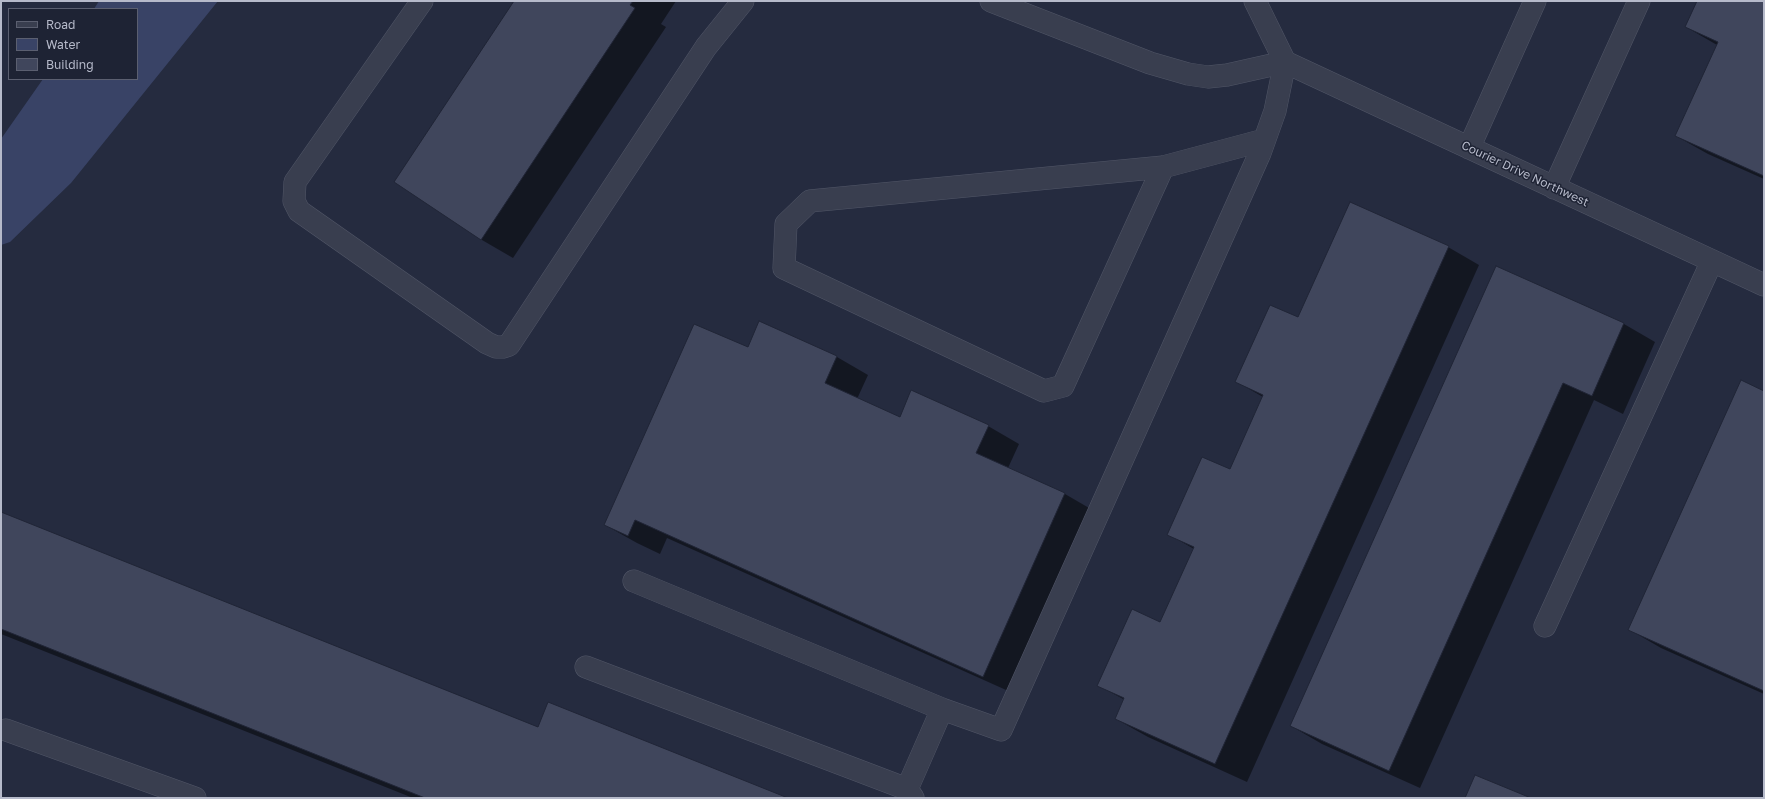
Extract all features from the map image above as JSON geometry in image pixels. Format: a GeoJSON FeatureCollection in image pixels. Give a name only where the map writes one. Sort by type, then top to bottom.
{"type":"FeatureCollection","features":[{"type":"Feature","properties":{"kind":"street"},"geometry":{"type":"LineString","coordinates":[[422,1],[295,182],[294,201],[299,211],[487,343],[496,347],[509,345],[706,47],[743,1]]}},
{"type":"Feature","properties":{"kind":"street"},"geometry":{"type":"LineString","coordinates":[[991,1],[1150,63],[1188,74],[1208,77],[1227,75],[1285,62]]}},
{"type":"Feature","properties":{"kind":"street"},"geometry":{"type":"LineString","coordinates":[[634,581],[942,709],[1001,730],[1256,160],[1275,112],[1285,62],[1255,1]]}},
{"type":"Feature","properties":{"kind":"street"},"geometry":{"type":"LineString","coordinates":[[1469,148],[1535,1]]}},
{"type":"Feature","properties":{"kind":"street"},"geometry":{"type":"LineString","coordinates":[[1554,188],[1639,1]]}},
{"type":"Feature","properties":{"kind":"street","name":"Courier Drive Northwest"},"geometry":{"type":"LineString","coordinates":[[1285,62],[1764,285]]}},
{"type":"Feature","properties":{"kind":"street"},"geometry":{"type":"LineString","coordinates":[[1163,166],[1063,386],[1044,391],[784,268],[786,224],[810,201],[1163,166],[1264,140]]}},
{"type":"Feature","properties":{"kind":"street"},"geometry":{"type":"LineString","coordinates":[[1546,626],[1712,261]]}},
{"type":"Feature","properties":{"kind":"street"},"geometry":{"type":"LineString","coordinates":[[586,667],[910,793],[942,709]]}},
{"type":"Feature","properties":{"kind":"street"},"geometry":{"type":"LineString","coordinates":[[6,730],[195,798]]}},
{"type":"Feature","properties":{"kind":"water"},"geometry":{"type":"Polygon","coordinates":[[[99,1],[218,1],[71,183],[10,242],[1,245],[1,139],[42,80],[138,80],[138,8],[95,8],[99,1]]]}},
{"type":"Feature","properties":{"kind":"building"},"geometry":{"type":"Polygon","coordinates":[[[514,1],[633,1],[630,5],[635,8],[481,240],[394,182],[514,1]]]}},
{"type":"Feature","properties":{"kind":"building"},"geometry":{"type":"Polygon","coordinates":[[[1697,1],[1764,1],[1764,176],[1675,136],[1718,42],[1685,27],[1697,1]]]}},
{"type":"Feature","properties":{"kind":"building"},"geometry":{"type":"Polygon","coordinates":[[[1350,202],[1449,246],[1215,764],[1115,719],[1124,698],[1097,686],[1132,609],[1160,622],[1194,547],[1167,535],[1202,457],[1230,469],[1263,395],[1235,382],[1270,305],[1298,317],[1350,202]]]}},
{"type":"Feature","properties":{"kind":"building"},"geometry":{"type":"Polygon","coordinates":[[[1496,266],[1624,323],[1592,396],[1563,383],[1389,771],[1290,726],[1496,266]]]}},
{"type":"Feature","properties":{"kind":"building"},"geometry":{"type":"Polygon","coordinates":[[[759,321],[837,356],[825,383],[900,417],[911,390],[989,425],[976,453],[1065,493],[983,677],[635,520],[628,536],[604,525],[694,324],[748,347],[759,321]]]}},
{"type":"Feature","properties":{"kind":"building"},"geometry":{"type":"Polygon","coordinates":[[[1741,380],[1764,391],[1764,691],[1628,630],[1741,380]]]}},
{"type":"Feature","properties":{"kind":"building"},"geometry":{"type":"Polygon","coordinates":[[[1,512],[538,727],[548,702],[788,798],[425,798],[1,629],[1,512]]]}},
{"type":"Feature","properties":{"kind":"building"},"geometry":{"type":"Polygon","coordinates":[[[1475,775],[1531,798],[1465,798],[1475,775]]]}}]}
